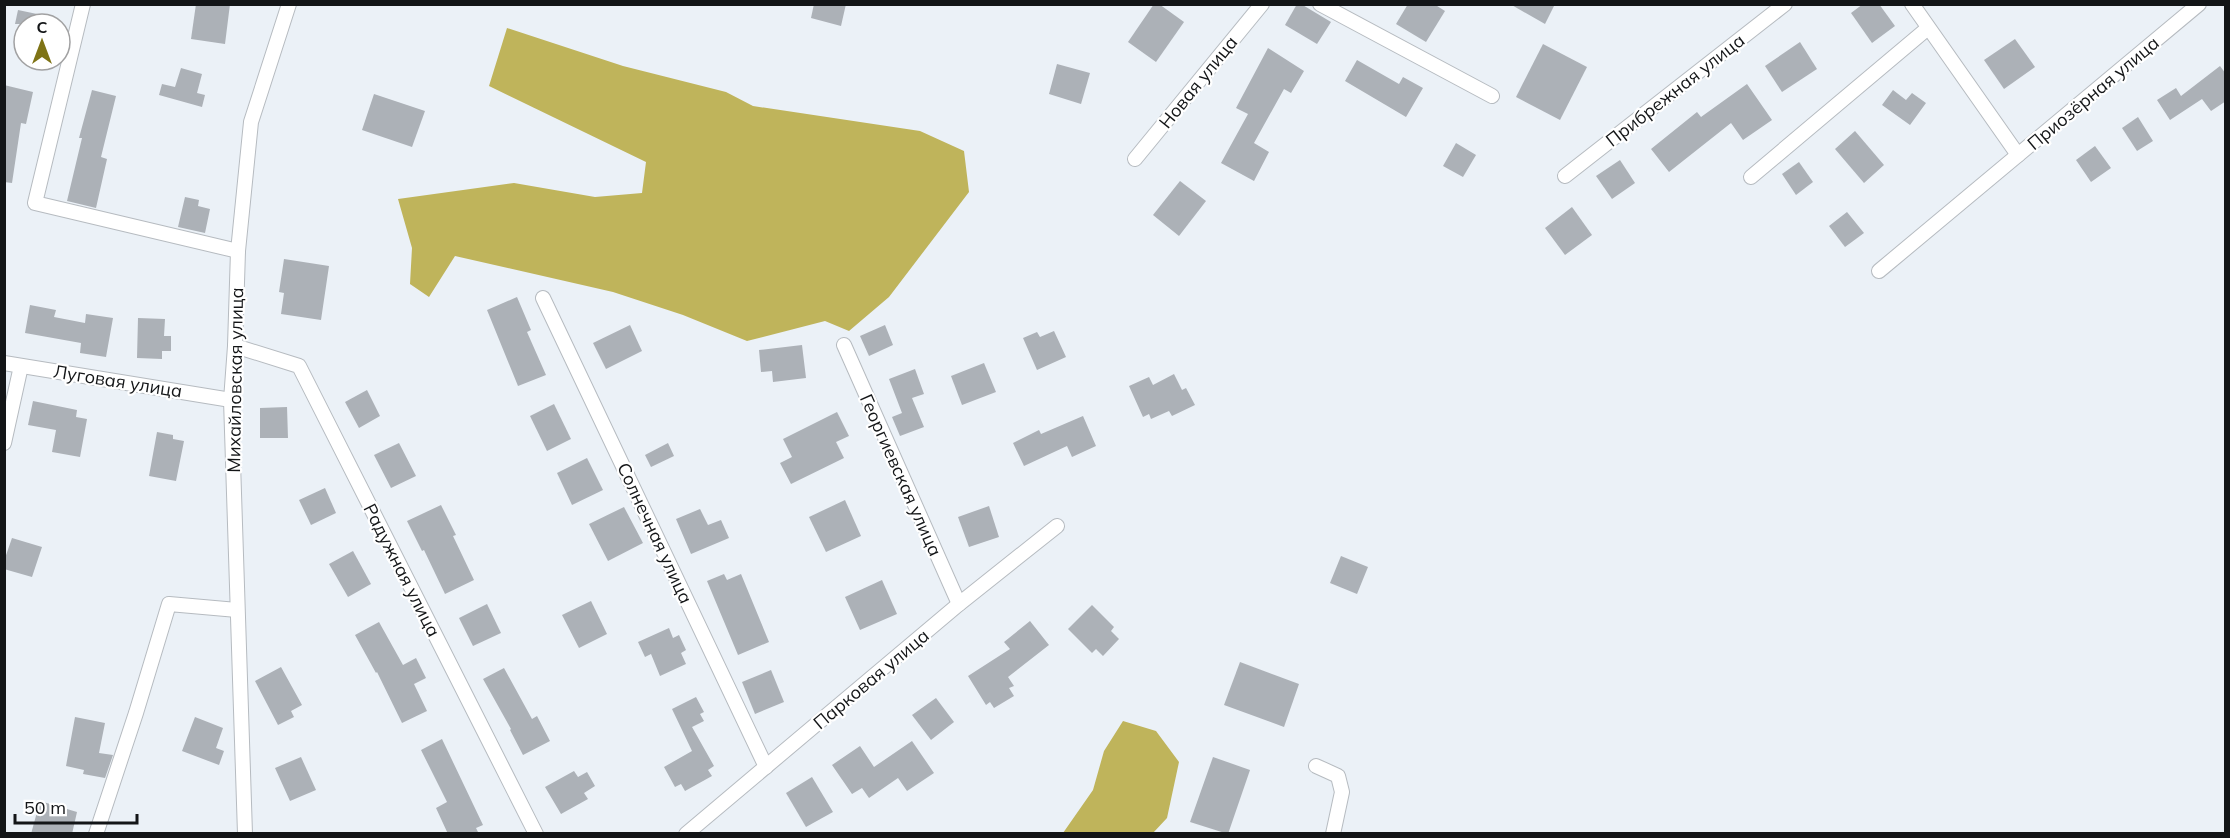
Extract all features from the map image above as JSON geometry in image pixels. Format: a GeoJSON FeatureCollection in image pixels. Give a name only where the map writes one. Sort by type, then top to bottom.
{"type":"FeatureCollection","features":[{"type":"Feature","properties":{"kind":"street"},"geometry":{"type":"LineString","coordinates":[[83,4],[35,203],[238,251]]}},
{"type":"Feature","properties":{"kind":"street","name":"Михайловская улица"},"geometry":{"type":"LineString","coordinates":[[245,834],[231,400],[238,251],[251,122],[289,4]]}},
{"type":"Feature","properties":{"kind":"street","name":"Новая улица"},"geometry":{"type":"LineString","coordinates":[[1135,159],[1262,4]]}},
{"type":"Feature","properties":{"kind":"street"},"geometry":{"type":"LineString","coordinates":[[1320,4],[1492,96]]}},
{"type":"Feature","properties":{"kind":"street","name":"Прибрежная улица"},"geometry":{"type":"LineString","coordinates":[[1565,176],[1785,4]]}},
{"type":"Feature","properties":{"kind":"street","name":"Приозёрная улица"},"geometry":{"type":"LineString","coordinates":[[1912,4],[2018,155],[2199,4]]}},
{"type":"Feature","properties":{"kind":"street"},"geometry":{"type":"LineString","coordinates":[[1751,177],[1928,28]]}},
{"type":"Feature","properties":{"kind":"street"},"geometry":{"type":"LineString","coordinates":[[1879,271],[2018,155]]}},
{"type":"Feature","properties":{"kind":"street","name":"Солнечная улица"},"geometry":{"type":"LineString","coordinates":[[543,298],[766,767]]}},
{"type":"Feature","properties":{"kind":"street","name":"Георгиевская улица"},"geometry":{"type":"LineString","coordinates":[[844,345],[958,604]]}},
{"type":"Feature","properties":{"kind":"street","name":"Радужная улица"},"geometry":{"type":"LineString","coordinates":[[235,346],[299,366],[536,834]]}},
{"type":"Feature","properties":{"kind":"street","name":"Луговая улица"},"geometry":{"type":"LineString","coordinates":[[4,363],[231,400]]}},
{"type":"Feature","properties":{"kind":"street"},"geometry":{"type":"LineString","coordinates":[[4,443],[21,366]]}},
{"type":"Feature","properties":{"kind":"street","name":"Парковая улица"},"geometry":{"type":"LineString","coordinates":[[686,834],[958,604],[1057,526]]}},
{"type":"Feature","properties":{"kind":"street"},"geometry":{"type":"LineString","coordinates":[[96,834],[169,604],[237,610]]}},
{"type":"Feature","properties":{"kind":"street"},"geometry":{"type":"LineString","coordinates":[[1316,766],[1338,776],[1341,792],[1333,834]]}},
{"type":"Feature","properties":{"kind":"shaded area"},"geometry":{"type":"Polygon","coordinates":[[[507,28],[623,66],[726,92],[753,106],[920,131],[964,151],[969,192],[889,297],[849,331],[825,321],[747,341],[683,315],[613,292],[455,256],[429,297],[410,284],[412,248],[398,199],[514,183],[595,197],[642,193],[646,162],[489,86],[507,28]]]}},
{"type":"Feature","properties":{"kind":"shaded area"},"geometry":{"type":"Polygon","coordinates":[[[1123,721],[1156,731],[1179,762],[1167,818],[1153,833],[1063,833],[1093,790],[1104,751],[1123,721]]]}},
{"type":"Feature","properties":{"kind":"building"},"geometry":{"type":"Polygon","coordinates":[[[196,4],[230,4],[225,44],[191,39],[196,4]]]}},
{"type":"Feature","properties":{"kind":"building"},"geometry":{"type":"Polygon","coordinates":[[[814,4],[846,4],[841,26],[811,18],[814,4]]]}},
{"type":"Feature","properties":{"kind":"building"},"geometry":{"type":"Polygon","coordinates":[[[1154,4],[1159,4],[1184,22],[1156,62],[1128,42],[1154,4]]]}},
{"type":"Feature","properties":{"kind":"building"},"geometry":{"type":"Polygon","coordinates":[[[1297,4],[1301,4],[1331,22],[1317,44],[1285,25],[1297,4]]]}},
{"type":"Feature","properties":{"kind":"building"},"geometry":{"type":"Polygon","coordinates":[[[1408,4],[1434,4],[1445,11],[1426,42],[1396,24],[1408,4]]]}},
{"type":"Feature","properties":{"kind":"building"},"geometry":{"type":"Polygon","coordinates":[[[1510,4],[1555,4],[1545,24],[1510,4]]]}},
{"type":"Feature","properties":{"kind":"building"},"geometry":{"type":"Polygon","coordinates":[[[1863,4],[1879,4],[1895,26],[1872,43],[1851,13],[1863,4]]]}},
{"type":"Feature","properties":{"kind":"building"},"geometry":{"type":"Polygon","coordinates":[[[2015,39],[2035,67],[2004,89],[1984,60],[2015,39]]]}},
{"type":"Feature","properties":{"kind":"building"},"geometry":{"type":"Polygon","coordinates":[[[1800,42],[1817,69],[1782,92],[1765,66],[1800,42]]]}},
{"type":"Feature","properties":{"kind":"building"},"geometry":{"type":"Polygon","coordinates":[[[1543,44],[1587,67],[1560,120],[1516,97],[1543,44]]]}},
{"type":"Feature","properties":{"kind":"building"},"geometry":{"type":"Polygon","coordinates":[[[1268,48],[1304,71],[1291,93],[1284,89],[1254,143],[1269,152],[1254,181],[1221,163],[1248,114],[1236,108],[1268,48]]]}},
{"type":"Feature","properties":{"kind":"building"},"geometry":{"type":"Polygon","coordinates":[[[1357,60],[1399,84],[1403,77],[1423,88],[1406,117],[1345,81],[1357,60]]]}},
{"type":"Feature","properties":{"kind":"building"},"geometry":{"type":"Polygon","coordinates":[[[1057,64],[1090,73],[1081,104],[1049,94],[1057,64]]]}},
{"type":"Feature","properties":{"kind":"building"},"geometry":{"type":"Polygon","coordinates":[[[2220,66],[2226,74],[2226,101],[2211,111],[2202,99],[2170,120],[2157,100],[2176,88],[2181,96],[2220,66]]]}},
{"type":"Feature","properties":{"kind":"building"},"geometry":{"type":"Polygon","coordinates":[[[181,68],[202,74],[197,93],[205,95],[202,107],[159,95],[162,84],[175,87],[181,68]]]}},
{"type":"Feature","properties":{"kind":"building"},"geometry":{"type":"Polygon","coordinates":[[[1747,84],[1772,120],[1743,140],[1731,123],[1669,172],[1651,149],[1697,112],[1701,117],[1747,84]]]}},
{"type":"Feature","properties":{"kind":"building"},"geometry":{"type":"Polygon","coordinates":[[[4,85],[33,92],[26,124],[21,123],[12,183],[4,182],[4,85]]]}},
{"type":"Feature","properties":{"kind":"building"},"geometry":{"type":"Polygon","coordinates":[[[92,90],[116,96],[101,157],[107,159],[96,208],[67,201],[82,138],[79,138],[92,90]]]}},
{"type":"Feature","properties":{"kind":"building"},"geometry":{"type":"Polygon","coordinates":[[[1893,90],[1906,100],[1912,93],[1926,103],[1910,125],[1882,105],[1893,90]]]}},
{"type":"Feature","properties":{"kind":"building"},"geometry":{"type":"Polygon","coordinates":[[[374,94],[425,111],[412,147],[362,130],[374,94]]]}},
{"type":"Feature","properties":{"kind":"building"},"geometry":{"type":"Polygon","coordinates":[[[2138,117],[2153,141],[2137,151],[2122,128],[2138,117]]]}},
{"type":"Feature","properties":{"kind":"building"},"geometry":{"type":"Polygon","coordinates":[[[1855,131],[1884,165],[1864,183],[1835,149],[1855,131]]]}},
{"type":"Feature","properties":{"kind":"building"},"geometry":{"type":"Polygon","coordinates":[[[1456,143],[1476,155],[1463,177],[1443,166],[1456,143]]]}},
{"type":"Feature","properties":{"kind":"building"},"geometry":{"type":"Polygon","coordinates":[[[2095,146],[2111,168],[2091,182],[2076,160],[2095,146]]]}},
{"type":"Feature","properties":{"kind":"building"},"geometry":{"type":"Polygon","coordinates":[[[1620,160],[1635,183],[1612,199],[1596,176],[1620,160]]]}},
{"type":"Feature","properties":{"kind":"building"},"geometry":{"type":"Polygon","coordinates":[[[1799,162],[1813,182],[1796,195],[1782,174],[1799,162]]]}},
{"type":"Feature","properties":{"kind":"building"},"geometry":{"type":"Polygon","coordinates":[[[1180,181],[1206,201],[1179,236],[1153,215],[1180,181]]]}},
{"type":"Feature","properties":{"kind":"building"},"geometry":{"type":"Polygon","coordinates":[[[185,197],[199,200],[198,206],[210,209],[205,233],[178,227],[185,197]]]}},
{"type":"Feature","properties":{"kind":"building"},"geometry":{"type":"Polygon","coordinates":[[[1572,207],[1592,235],[1565,255],[1545,228],[1572,207]]]}},
{"type":"Feature","properties":{"kind":"building"},"geometry":{"type":"Polygon","coordinates":[[[1847,212],[1864,233],[1845,247],[1829,226],[1847,212]]]}},
{"type":"Feature","properties":{"kind":"building"},"geometry":{"type":"Polygon","coordinates":[[[284,259],[329,266],[321,320],[281,314],[284,293],[279,292],[284,259]]]}},
{"type":"Feature","properties":{"kind":"building"},"geometry":{"type":"Polygon","coordinates":[[[517,297],[531,330],[527,332],[546,375],[518,386],[487,310],[517,297]]]}},
{"type":"Feature","properties":{"kind":"building"},"geometry":{"type":"Polygon","coordinates":[[[30,305],[56,310],[54,317],[85,323],[86,314],[113,318],[106,357],[80,353],[81,343],[25,333],[30,305]]]}},
{"type":"Feature","properties":{"kind":"building"},"geometry":{"type":"Polygon","coordinates":[[[138,318],[165,319],[164,336],[171,336],[171,351],[162,351],[162,359],[137,358],[138,318]]]}},
{"type":"Feature","properties":{"kind":"building"},"geometry":{"type":"Polygon","coordinates":[[[630,325],[642,351],[606,369],[593,343],[630,325]]]}},
{"type":"Feature","properties":{"kind":"building"},"geometry":{"type":"Polygon","coordinates":[[[885,325],[893,345],[869,356],[860,336],[885,325]]]}},
{"type":"Feature","properties":{"kind":"building"},"geometry":{"type":"Polygon","coordinates":[[[1054,331],[1066,357],[1037,370],[1023,338],[1037,332],[1040,337],[1054,331]]]}},
{"type":"Feature","properties":{"kind":"building"},"geometry":{"type":"Polygon","coordinates":[[[802,345],[806,378],[773,382],[772,371],[761,372],[759,350],[802,345]]]}},
{"type":"Feature","properties":{"kind":"building"},"geometry":{"type":"Polygon","coordinates":[[[984,363],[996,392],[962,405],[951,376],[984,363]]]}},
{"type":"Feature","properties":{"kind":"building"},"geometry":{"type":"Polygon","coordinates":[[[915,369],[924,394],[912,398],[924,427],[900,436],[892,417],[902,413],[889,379],[915,369]]]}},
{"type":"Feature","properties":{"kind":"building"},"geometry":{"type":"Polygon","coordinates":[[[1174,374],[1182,390],[1186,388],[1195,405],[1172,416],[1169,411],[1151,419],[1149,414],[1143,417],[1129,386],[1149,377],[1153,385],[1174,374]]]}},
{"type":"Feature","properties":{"kind":"building"},"geometry":{"type":"Polygon","coordinates":[[[367,390],[380,416],[359,428],[345,402],[367,390]]]}},
{"type":"Feature","properties":{"kind":"building"},"geometry":{"type":"Polygon","coordinates":[[[33,401],[77,410],[76,417],[87,419],[80,457],[52,452],[56,430],[28,425],[33,401]]]}},
{"type":"Feature","properties":{"kind":"building"},"geometry":{"type":"Polygon","coordinates":[[[554,404],[571,439],[547,451],[530,416],[554,404]]]}},
{"type":"Feature","properties":{"kind":"building"},"geometry":{"type":"Polygon","coordinates":[[[287,407],[288,438],[260,438],[260,408],[287,407]]]}},
{"type":"Feature","properties":{"kind":"building"},"geometry":{"type":"Polygon","coordinates":[[[837,412],[849,436],[836,442],[844,458],[791,484],[780,463],[792,457],[783,439],[837,412]]]}},
{"type":"Feature","properties":{"kind":"building"},"geometry":{"type":"Polygon","coordinates":[[[1083,416],[1096,446],[1072,457],[1067,446],[1024,466],[1013,443],[1039,430],[1041,434],[1083,416]]]}},
{"type":"Feature","properties":{"kind":"building"},"geometry":{"type":"Polygon","coordinates":[[[157,432],[173,435],[173,439],[184,441],[176,481],[149,476],[157,432]]]}},
{"type":"Feature","properties":{"kind":"building"},"geometry":{"type":"Polygon","coordinates":[[[399,443],[416,476],[391,488],[374,455],[399,443]]]}},
{"type":"Feature","properties":{"kind":"building"},"geometry":{"type":"Polygon","coordinates":[[[668,443],[674,456],[651,467],[645,455],[668,443]]]}},
{"type":"Feature","properties":{"kind":"building"},"geometry":{"type":"Polygon","coordinates":[[[587,458],[603,490],[572,505],[557,473],[587,458]]]}},
{"type":"Feature","properties":{"kind":"building"},"geometry":{"type":"Polygon","coordinates":[[[325,488],[336,513],[311,525],[299,500],[325,488]]]}},
{"type":"Feature","properties":{"kind":"building"},"geometry":{"type":"Polygon","coordinates":[[[845,500],[861,536],[826,552],[809,517],[845,500]]]}},
{"type":"Feature","properties":{"kind":"building"},"geometry":{"type":"Polygon","coordinates":[[[441,505],[474,580],[445,594],[407,521],[441,505]]]}},
{"type":"Feature","properties":{"kind":"building"},"geometry":{"type":"Polygon","coordinates":[[[989,506],[999,537],[969,547],[958,517],[989,506]]]}},
{"type":"Feature","properties":{"kind":"building"},"geometry":{"type":"Polygon","coordinates":[[[624,507],[643,543],[608,561],[589,524],[624,507]]]}},
{"type":"Feature","properties":{"kind":"building"},"geometry":{"type":"Polygon","coordinates":[[[700,509],[708,525],[721,520],[729,538],[691,554],[676,519],[700,509]]]}},
{"type":"Feature","properties":{"kind":"building"},"geometry":{"type":"Polygon","coordinates":[[[12,538],[42,547],[32,577],[4,569],[4,561],[12,538]]]}},
{"type":"Feature","properties":{"kind":"building"},"geometry":{"type":"Polygon","coordinates":[[[353,551],[371,584],[348,597],[329,564],[353,551]]]}},
{"type":"Feature","properties":{"kind":"building"},"geometry":{"type":"Polygon","coordinates":[[[1341,556],[1368,567],[1357,594],[1330,583],[1341,556]]]}},
{"type":"Feature","properties":{"kind":"building"},"geometry":{"type":"Polygon","coordinates":[[[724,574],[727,580],[741,574],[769,642],[738,655],[707,581],[724,574]]]}},
{"type":"Feature","properties":{"kind":"building"},"geometry":{"type":"Polygon","coordinates":[[[882,580],[897,614],[860,630],[845,597],[882,580]]]}},
{"type":"Feature","properties":{"kind":"building"},"geometry":{"type":"Polygon","coordinates":[[[591,601],[607,634],[579,648],[562,615],[591,601]]]}},
{"type":"Feature","properties":{"kind":"building"},"geometry":{"type":"Polygon","coordinates":[[[487,604],[501,633],[473,646],[459,618],[487,604]]]}},
{"type":"Feature","properties":{"kind":"building"},"geometry":{"type":"Polygon","coordinates":[[[1092,605],[1114,627],[1111,631],[1119,639],[1103,656],[1096,649],[1092,653],[1068,629],[1092,605]]]}},
{"type":"Feature","properties":{"kind":"building"},"geometry":{"type":"Polygon","coordinates":[[[1030,621],[1049,645],[1008,677],[1014,686],[1009,688],[1014,696],[994,708],[990,702],[986,705],[968,676],[1010,649],[1004,642],[1030,621]]]}},
{"type":"Feature","properties":{"kind":"building"},"geometry":{"type":"Polygon","coordinates":[[[379,622],[403,665],[416,658],[426,678],[414,684],[427,711],[402,723],[377,672],[355,635],[379,622]]]}},
{"type":"Feature","properties":{"kind":"building"},"geometry":{"type":"Polygon","coordinates":[[[669,628],[673,638],[679,635],[686,650],[681,653],[686,664],[660,676],[651,654],[645,657],[638,642],[669,628]]]}},
{"type":"Feature","properties":{"kind":"building"},"geometry":{"type":"Polygon","coordinates":[[[1240,662],[1299,684],[1284,727],[1224,705],[1240,662]]]}},
{"type":"Feature","properties":{"kind":"building"},"geometry":{"type":"Polygon","coordinates":[[[281,667],[302,705],[291,711],[294,717],[278,725],[255,681],[281,667]]]}},
{"type":"Feature","properties":{"kind":"building"},"geometry":{"type":"Polygon","coordinates":[[[504,668],[532,719],[537,716],[550,741],[523,755],[483,679],[504,668]]]}},
{"type":"Feature","properties":{"kind":"building"},"geometry":{"type":"Polygon","coordinates":[[[771,670],[784,702],[755,714],[742,682],[771,670]]]}},
{"type":"Feature","properties":{"kind":"building"},"geometry":{"type":"Polygon","coordinates":[[[696,697],[704,712],[700,714],[704,721],[692,727],[714,766],[708,770],[712,776],[685,791],[681,784],[675,787],[664,767],[692,751],[672,709],[696,697]]]}},
{"type":"Feature","properties":{"kind":"building"},"geometry":{"type":"Polygon","coordinates":[[[936,698],[954,722],[931,740],[912,715],[936,698]]]}},
{"type":"Feature","properties":{"kind":"building"},"geometry":{"type":"Polygon","coordinates":[[[75,717],[105,723],[99,753],[113,755],[105,778],[83,774],[84,770],[66,766],[75,717]]]}},
{"type":"Feature","properties":{"kind":"building"},"geometry":{"type":"Polygon","coordinates":[[[195,717],[223,728],[216,748],[224,751],[219,765],[182,751],[195,717]]]}},
{"type":"Feature","properties":{"kind":"building"},"geometry":{"type":"Polygon","coordinates":[[[442,739],[483,825],[476,828],[479,834],[448,834],[436,808],[447,802],[421,750],[442,739]]]}},
{"type":"Feature","properties":{"kind":"building"},"geometry":{"type":"Polygon","coordinates":[[[912,741],[934,773],[907,791],[898,778],[869,798],[862,788],[852,794],[832,765],[860,746],[874,767],[912,741]]]}},
{"type":"Feature","properties":{"kind":"building"},"geometry":{"type":"Polygon","coordinates":[[[301,757],[316,790],[290,801],[275,768],[301,757]]]}},
{"type":"Feature","properties":{"kind":"building"},"geometry":{"type":"Polygon","coordinates":[[[1213,757],[1250,770],[1228,834],[1190,822],[1213,757]]]}},
{"type":"Feature","properties":{"kind":"building"},"geometry":{"type":"Polygon","coordinates":[[[574,771],[578,777],[587,772],[595,786],[584,793],[588,799],[561,814],[545,787],[574,771]]]}},
{"type":"Feature","properties":{"kind":"building"},"geometry":{"type":"Polygon","coordinates":[[[812,777],[833,812],[806,827],[786,793],[812,777]]]}},
{"type":"Feature","properties":{"kind":"building"},"geometry":{"type":"Polygon","coordinates":[[[40,801],[77,812],[72,834],[31,834],[40,801]]]}}]}
